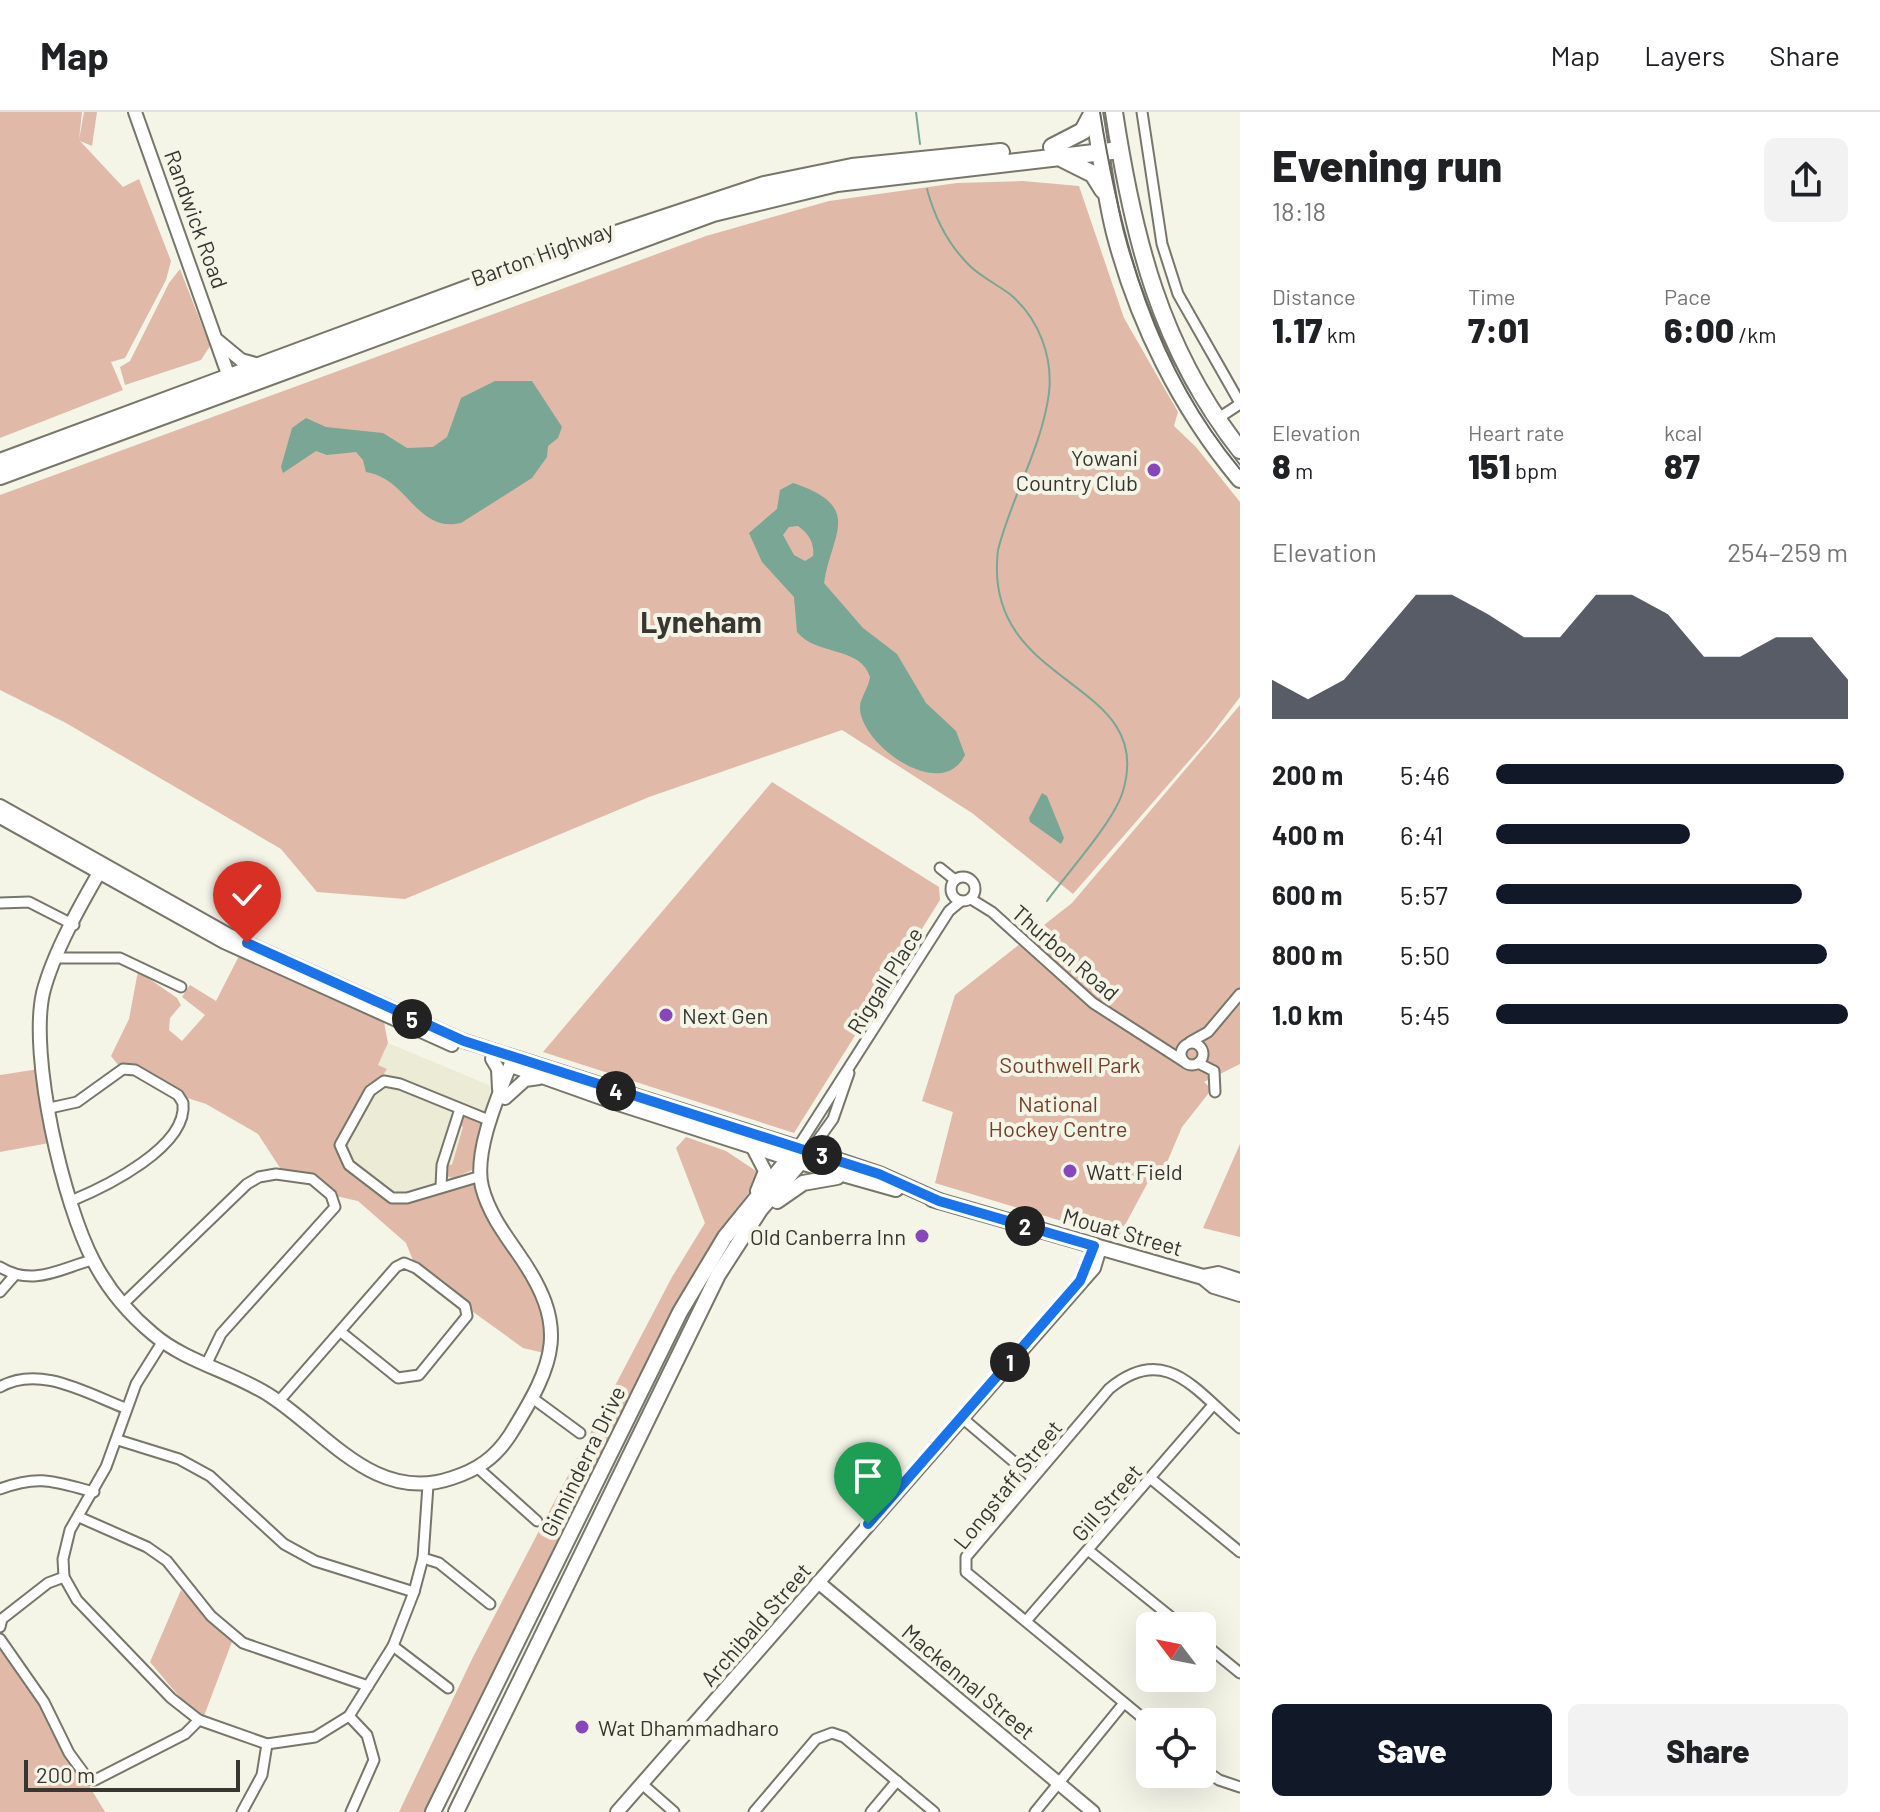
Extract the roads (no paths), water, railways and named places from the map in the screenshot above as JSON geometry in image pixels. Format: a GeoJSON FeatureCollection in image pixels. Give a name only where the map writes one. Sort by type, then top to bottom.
{"type":"FeatureCollection","features":[{"type":"Feature","properties":{"kind":"highway"},"geometry":{"type":"LineString","coordinates":[[1093,112],[1108,202],[1122,257],[1160,354],[1201,426],[1240,479]]}},
{"type":"Feature","properties":{"kind":"highway"},"geometry":{"type":"LineString","coordinates":[[1093,112],[1083,131],[1054,152],[1093,174],[1108,202]]}},
{"type":"Feature","properties":{"kind":"highway"},"geometry":{"type":"LineString","coordinates":[[1114,112],[1147,277],[1175,346],[1217,419],[1240,450]]}},
{"type":"Feature","properties":{"kind":"highway","name":"Barton Highway"},"geometry":{"type":"LineString","coordinates":[[0,476],[234,382],[713,213],[837,183],[1054,152],[1119,146]]}},
{"type":"Feature","properties":{"kind":"highway","name":"Barton Highway"},"geometry":{"type":"LineString","coordinates":[[0,462],[191,390],[234,382],[264,366],[607,237],[764,185],[852,167],[1054,152]]}},
{"type":"Feature","properties":{"kind":"main road","name":"Mouat Street"},"geometry":{"type":"LineString","coordinates":[[799,1155],[833,1159],[879,1174],[939,1201]]}},
{"type":"Feature","properties":{"kind":"main road","name":"Mouat Street"},"geometry":{"type":"LineString","coordinates":[[799,1155],[850,1177],[1203,1277],[1214,1286],[1240,1294]]}},
{"type":"Feature","properties":{"kind":"main road","name":"Ginninderra Drive"},"geometry":{"type":"LineString","coordinates":[[433,1812],[680,1312],[742,1213],[799,1155]]}},
{"type":"Feature","properties":{"kind":"main road","name":"Ginninderra Drive"},"geometry":{"type":"LineString","coordinates":[[456,1812],[704,1303],[737,1243],[799,1155]]}},
{"type":"Feature","properties":{"kind":"main road"},"geometry":{"type":"LineString","coordinates":[[704,1303],[781,1197],[811,1180],[850,1177]]}},
{"type":"Feature","properties":{"kind":"main road","name":"Mouat Street"},"geometry":{"type":"LineString","coordinates":[[1203,1277],[1218,1274],[1240,1281]]}},
{"type":"Feature","properties":{"kind":"street","name":"Randwick Road"},"geometry":{"type":"LineString","coordinates":[[135,112],[234,382]]}},
{"type":"Feature","properties":{"kind":"street"},"geometry":{"type":"LineString","coordinates":[[1142,112],[1162,244],[1178,294],[1240,404],[1217,419]]}},
{"type":"Feature","properties":{"kind":"street"},"geometry":{"type":"LineString","coordinates":[[218,341],[241,360],[264,366]]}},
{"type":"Feature","properties":{"kind":"street"},"geometry":{"type":"LineString","coordinates":[[191,390],[214,370],[218,341]]}},
{"type":"Feature","properties":{"kind":"street"},"geometry":{"type":"LineString","coordinates":[[0,806],[104,872],[291,964],[464,1041],[515,1062],[799,1155]]}},
{"type":"Feature","properties":{"kind":"street"},"geometry":{"type":"LineString","coordinates":[[0,817],[296,976],[391,1020],[492,1059],[515,1062],[542,1078],[753,1148],[799,1155]]}},
{"type":"Feature","properties":{"kind":"street"},"geometry":{"type":"LineString","coordinates":[[940,868],[955,880],[969,878],[969,897],[952,894]]}},
{"type":"Feature","properties":{"kind":"street"},"geometry":{"type":"LineString","coordinates":[[104,872],[55,958],[43,994],[39,1034],[60,1165],[92,1260],[123,1304],[163,1341],[279,1401],[369,1471],[424,1485],[479,1469],[501,1448],[531,1397],[552,1341],[549,1307],[540,1285],[489,1208],[481,1176],[491,1121],[515,1062]]}},
{"type":"Feature","properties":{"kind":"street","name":"Riggall Place"},"geometry":{"type":"LineString","coordinates":[[799,1155],[949,911],[955,880]]}},
{"type":"Feature","properties":{"kind":"street","name":"Riggall Place"},"geometry":{"type":"LineString","coordinates":[[949,911],[969,897]]}},
{"type":"Feature","properties":{"kind":"street","name":"Thurbon Road"},"geometry":{"type":"LineString","coordinates":[[969,897],[992,912],[1062,978],[1189,1065],[1198,1063],[1213,1070]]}},
{"type":"Feature","properties":{"kind":"street"},"geometry":{"type":"LineString","coordinates":[[0,903],[29,902],[74,925]]}},
{"type":"Feature","properties":{"kind":"street"},"geometry":{"type":"LineString","coordinates":[[55,958],[120,958],[181,987]]}},
{"type":"Feature","properties":{"kind":"street"},"geometry":{"type":"LineString","coordinates":[[1183,1061],[1186,1045],[1208,1032],[1240,994]]}},
{"type":"Feature","properties":{"kind":"street"},"geometry":{"type":"LineString","coordinates":[[1198,1063],[1208,1032]]}},
{"type":"Feature","properties":{"kind":"street"},"geometry":{"type":"LineString","coordinates":[[1157,1045],[1186,1045],[1203,1052],[1213,1070],[1215,1092]]}},
{"type":"Feature","properties":{"kind":"street"},"geometry":{"type":"LineString","coordinates":[[492,1059],[498,1069],[502,1095]]}},
{"type":"Feature","properties":{"kind":"street"},"geometry":{"type":"LineString","coordinates":[[50,1108],[77,1102],[123,1069],[135,1070],[150,1078],[178,1095],[183,1103],[180,1125],[136,1169],[103,1189],[71,1201]]}},
{"type":"Feature","properties":{"kind":"street","name":"Riggall Place"},"geometry":{"type":"LineString","coordinates":[[799,1155],[829,1126],[850,1069]]}},
{"type":"Feature","properties":{"kind":"street"},"geometry":{"type":"LineString","coordinates":[[502,1095],[525,1080],[542,1078]]}},
{"type":"Feature","properties":{"kind":"street"},"geometry":{"type":"LineString","coordinates":[[481,1176],[407,1198],[387,1196],[345,1161],[340,1149],[341,1140],[370,1091],[384,1081],[400,1084],[491,1121]]}},
{"type":"Feature","properties":{"kind":"street"},"geometry":{"type":"LineString","coordinates":[[441,1187],[442,1165],[460,1109]]}},
{"type":"Feature","properties":{"kind":"street","name":"Riggall Place"},"geometry":{"type":"LineString","coordinates":[[829,1126],[833,1159]]}},
{"type":"Feature","properties":{"kind":"street"},"geometry":{"type":"LineString","coordinates":[[742,1213],[765,1174],[763,1161],[753,1148]]}},
{"type":"Feature","properties":{"kind":"street"},"geometry":{"type":"LineString","coordinates":[[123,1304],[247,1184],[276,1174],[312,1179],[331,1195],[335,1207],[221,1334],[207,1363]]}},
{"type":"Feature","properties":{"kind":"street","name":"Archibald Street"},"geometry":{"type":"LineString","coordinates":[[617,1812],[1094,1268],[1097,1247]]}},
{"type":"Feature","properties":{"kind":"street"},"geometry":{"type":"LineString","coordinates":[[0,1267],[14,1276],[51,1275],[92,1260]]}},
{"type":"Feature","properties":{"kind":"street"},"geometry":{"type":"LineString","coordinates":[[279,1401],[396,1267],[404,1263],[416,1268],[465,1306],[467,1316],[419,1375],[409,1379],[398,1378],[341,1332]]}},
{"type":"Feature","properties":{"kind":"street"},"geometry":{"type":"LineString","coordinates":[[0,1292],[14,1276]]}},
{"type":"Feature","properties":{"kind":"street"},"geometry":{"type":"LineString","coordinates":[[163,1341],[125,1408],[118,1440],[94,1492],[66,1540],[64,1577],[77,1600],[171,1698],[199,1720],[267,1744],[315,1737],[349,1716],[393,1646],[414,1592],[423,1558],[424,1485]]}},
{"type":"Feature","properties":{"kind":"street","name":"Longstaff Street"},"geometry":{"type":"LineString","coordinates":[[1136,1713],[964,1567],[966,1557],[1109,1389],[1126,1374],[1157,1367],[1177,1377],[1213,1405]]}},
{"type":"Feature","properties":{"kind":"street"},"geometry":{"type":"LineString","coordinates":[[0,1387],[13,1379],[49,1379],[125,1408]]}},
{"type":"Feature","properties":{"kind":"street"},"geometry":{"type":"LineString","coordinates":[[531,1397],[580,1433]]}},
{"type":"Feature","properties":{"kind":"street"},"geometry":{"type":"LineString","coordinates":[[1213,1405],[1240,1428]]}},
{"type":"Feature","properties":{"kind":"street","name":"Gill Street"},"geometry":{"type":"LineString","coordinates":[[1026,1621],[1213,1405]]}},
{"type":"Feature","properties":{"kind":"street"},"geometry":{"type":"LineString","coordinates":[[961,1417],[1033,1478]]}},
{"type":"Feature","properties":{"kind":"street"},"geometry":{"type":"LineString","coordinates":[[118,1440],[179,1459],[210,1476],[284,1544],[315,1561],[414,1592]]}},
{"type":"Feature","properties":{"kind":"street"},"geometry":{"type":"LineString","coordinates":[[479,1469],[537,1521]]}},
{"type":"Feature","properties":{"kind":"street"},"geometry":{"type":"LineString","coordinates":[[1150,1478],[1240,1552]]}},
{"type":"Feature","properties":{"kind":"street"},"geometry":{"type":"LineString","coordinates":[[0,1489],[26,1480],[54,1479],[94,1492]]}},
{"type":"Feature","properties":{"kind":"street"},"geometry":{"type":"LineString","coordinates":[[79,1517],[147,1547],[167,1561],[211,1616],[243,1643],[368,1686]]}},
{"type":"Feature","properties":{"kind":"street"},"geometry":{"type":"LineString","coordinates":[[1088,1550],[1165,1612]]}},
{"type":"Feature","properties":{"kind":"street"},"geometry":{"type":"LineString","coordinates":[[423,1558],[439,1563],[490,1604]]}},
{"type":"Feature","properties":{"kind":"street"},"geometry":{"type":"LineString","coordinates":[[0,1627],[2,1619],[48,1583],[64,1577]]}},
{"type":"Feature","properties":{"kind":"street","name":"Mackennal Street"},"geometry":{"type":"LineString","coordinates":[[818,1582],[1093,1812]]}},
{"type":"Feature","properties":{"kind":"street"},"geometry":{"type":"LineString","coordinates":[[0,1639],[44,1702],[74,1762],[88,1779],[95,1780],[185,1734],[199,1720]]}},
{"type":"Feature","properties":{"kind":"street"},"geometry":{"type":"LineString","coordinates":[[393,1646],[448,1688]]}},
{"type":"Feature","properties":{"kind":"street"},"geometry":{"type":"LineString","coordinates":[[1216,1653],[1240,1673]]}},
{"type":"Feature","properties":{"kind":"street"},"geometry":{"type":"LineString","coordinates":[[1035,1812],[1124,1703]]}},
{"type":"Feature","properties":{"kind":"street"},"geometry":{"type":"LineString","coordinates":[[349,1716],[367,1735],[374,1760],[351,1812]]}},
{"type":"Feature","properties":{"kind":"street"},"geometry":{"type":"LineString","coordinates":[[754,1812],[824,1735],[844,1737],[934,1812]]}},
{"type":"Feature","properties":{"kind":"street"},"geometry":{"type":"LineString","coordinates":[[242,1812],[262,1775],[267,1744]]}},
{"type":"Feature","properties":{"kind":"street"},"geometry":{"type":"LineString","coordinates":[[1216,1778],[1240,1787]]}},
{"type":"Feature","properties":{"kind":"street"},"geometry":{"type":"LineString","coordinates":[[871,1812],[897,1781]]}},
{"type":"Feature","properties":{"kind":"street"},"geometry":{"type":"LineString","coordinates":[[642,1784],[674,1812]]}},
{"type":"Feature","properties":{"kind":"waterway"},"geometry":{"type":"LineString","coordinates":[[916,112],[920,144]]}},
{"type":"Feature","properties":{"kind":"waterway"},"geometry":{"type":"LineString","coordinates":[[927,189],[938,221],[963,259],[1011,295],[1029,315],[1042,340],[1049,366],[1049,393],[1040,433],[998,550],[1000,596],[1015,631],[1039,658],[1094,702],[1115,725],[1127,754],[1123,791],[1118,803],[1100,832],[1047,901]]}},
{"type":"Feature","properties":{"kind":"tram line"},"geometry":{"type":"LineString","coordinates":[[1100,112],[1131,255],[1163,345],[1210,429],[1240,469]]}},
{"type":"Feature","properties":{"kind":"place","name":"Yowani Country Club"},"geometry":{"type":"Point","coordinates":[1154,470]}},
{"type":"Feature","properties":{"kind":"place","name":"Next Gen"},"geometry":{"type":"Point","coordinates":[666,1015]}},
{"type":"Feature","properties":{"kind":"place","name":"Watt Field"},"geometry":{"type":"Point","coordinates":[1070,1171]}},
{"type":"Feature","properties":{"kind":"place","name":"Old Canberra Inn"},"geometry":{"type":"Point","coordinates":[922,1236]}},
{"type":"Feature","properties":{"kind":"place","name":"Wat Dhammadharo"},"geometry":{"type":"Point","coordinates":[582,1727]}},
{"type":"Feature","properties":{"kind":"district","name":"Lyneham"},"geometry":{"type":"Point","coordinates":[701,621]}},
{"type":"Feature","properties":{"kind":"park label","name":"Southwell Park"},"geometry":{"type":"Point","coordinates":[1070,1064]}},
{"type":"Feature","properties":{"kind":"park label","name":"National Hockey Centre"},"geometry":{"type":"Point","coordinates":[1058,1116]}}]}
